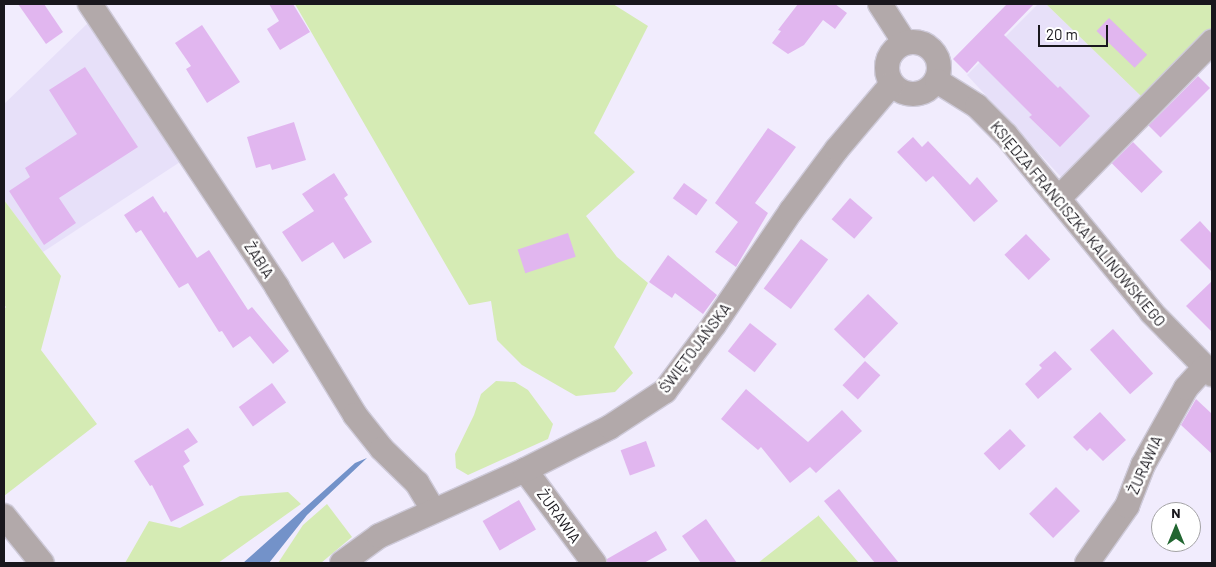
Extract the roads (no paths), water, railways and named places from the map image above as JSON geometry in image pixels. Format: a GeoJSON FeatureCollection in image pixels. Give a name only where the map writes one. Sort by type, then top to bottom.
{"type":"FeatureCollection","features":[{"type":"Feature","properties":{"kind":"street","name":"ŻABIA"},"geometry":{"type":"LineString","coordinates":[[90,4],[277,287],[355,415],[382,449],[417,483],[433,510]]}},
{"type":"Feature","properties":{"kind":"street"},"geometry":{"type":"LineString","coordinates":[[880,4],[905,43]]}},
{"type":"Feature","properties":{"kind":"street"},"geometry":{"type":"LineString","coordinates":[[920,42],[934,51],[940,65],[937,80],[928,91],[916,95],[902,92],[892,84],[887,73],[888,60],[894,50],[905,43],[920,42]]}},
{"type":"Feature","properties":{"kind":"street"},"geometry":{"type":"LineString","coordinates":[[1059,198],[1212,42]]}},
{"type":"Feature","properties":{"kind":"street","name":"KSIĘDZA FRANCISZKA KALINOWSKIEGO"},"geometry":{"type":"LineString","coordinates":[[937,80],[977,106],[1006,135],[1059,198],[1099,252],[1152,313],[1208,371]]}},
{"type":"Feature","properties":{"kind":"street","name":"ŚWIĘTOJAŃSKA"},"geometry":{"type":"LineString","coordinates":[[342,563],[379,536],[525,470],[610,427],[665,391],[714,325],[790,212],[837,148],[892,84]]}},
{"type":"Feature","properties":{"kind":"street","name":"ŻURAWIA"},"geometry":{"type":"LineString","coordinates":[[1087,563],[1127,506],[1143,465],[1181,396],[1208,371]]}},
{"type":"Feature","properties":{"kind":"street","name":"ŻURAWIA"},"geometry":{"type":"LineString","coordinates":[[525,470],[594,563]]}},
{"type":"Feature","properties":{"kind":"street"},"geometry":{"type":"LineString","coordinates":[[4,516],[42,563]]}},
{"type":"Feature","properties":{"kind":"water"},"geometry":{"type":"Polygon","coordinates":[[[367,458],[307,515],[269,563],[243,563],[355,463],[367,458]]]}}]}
